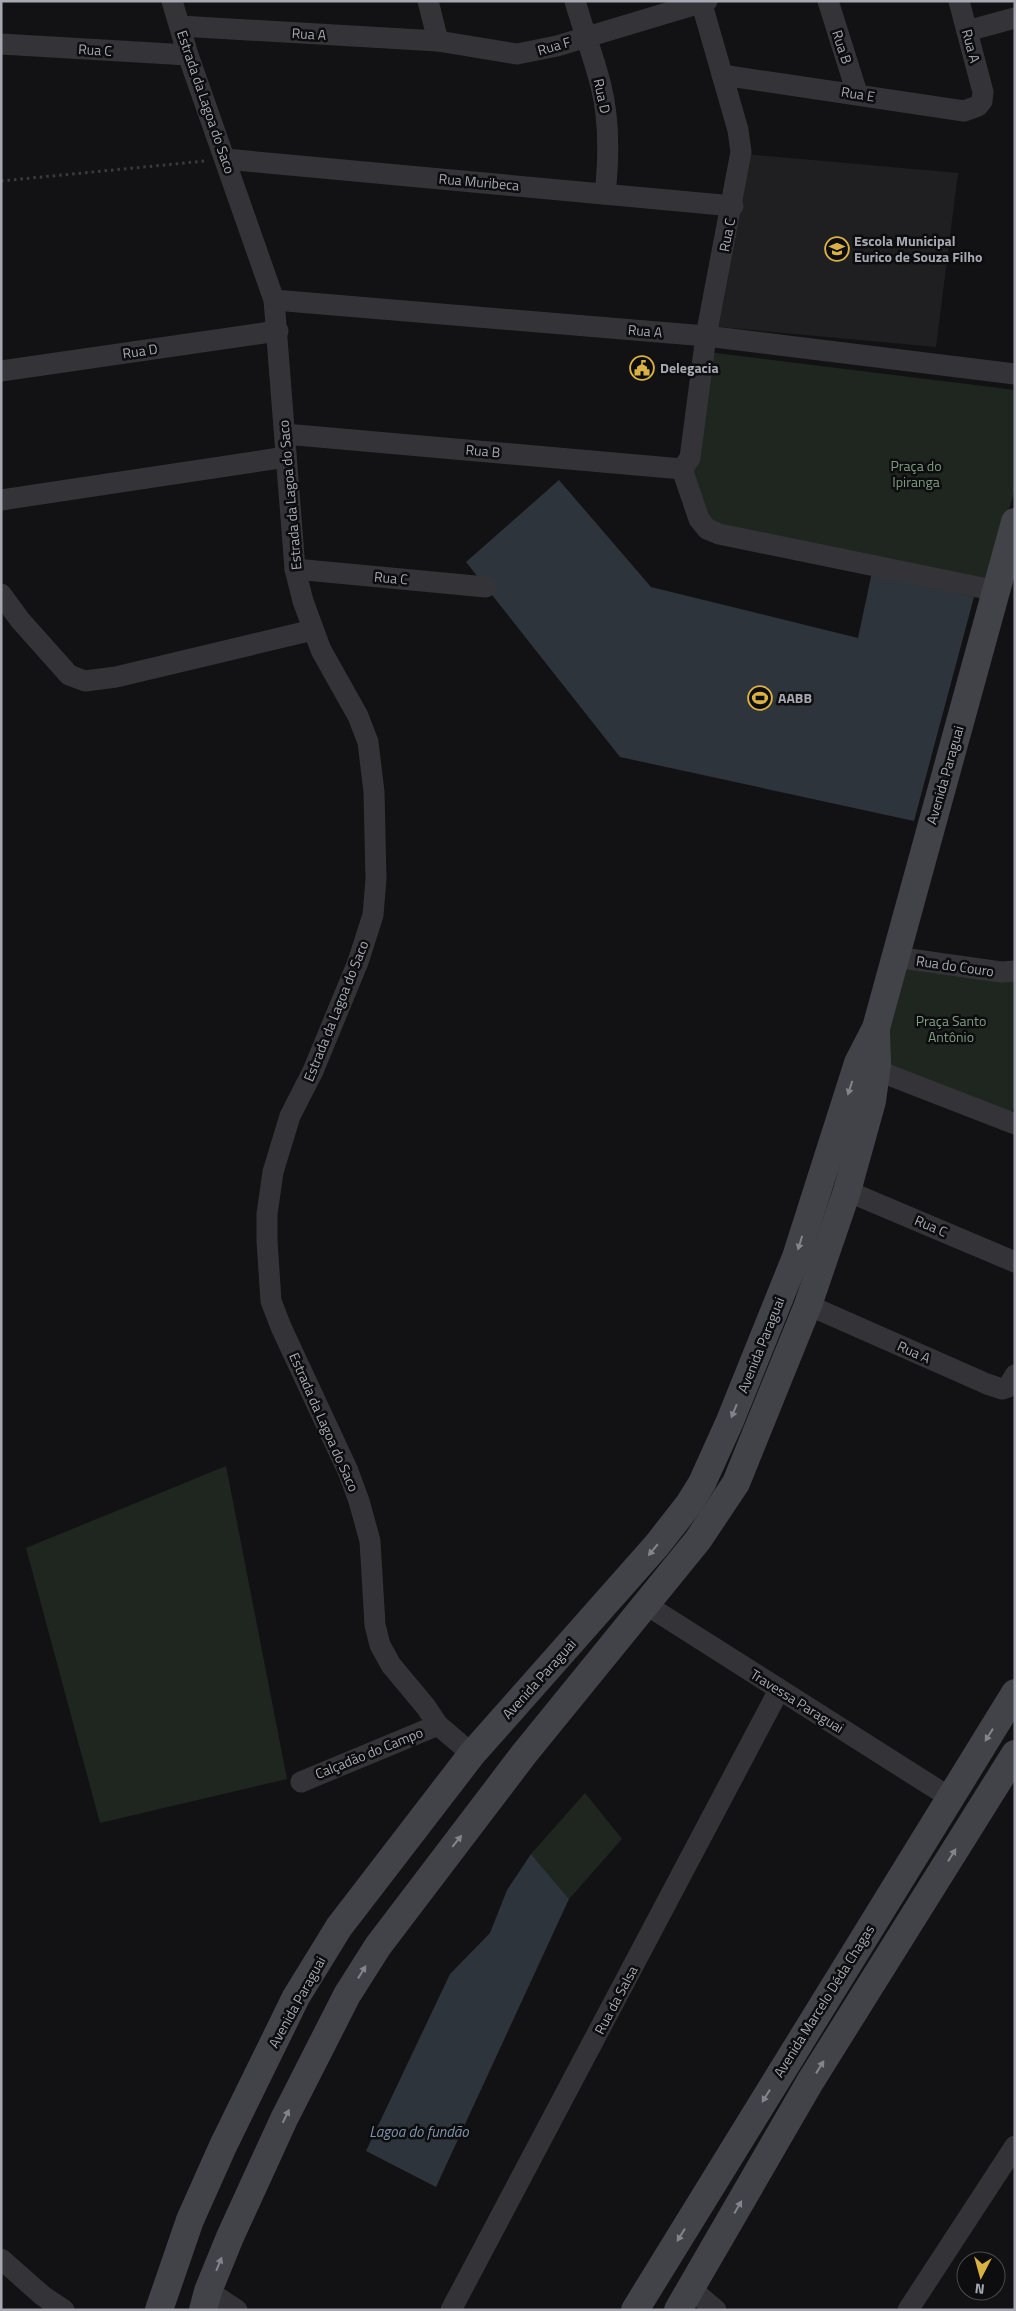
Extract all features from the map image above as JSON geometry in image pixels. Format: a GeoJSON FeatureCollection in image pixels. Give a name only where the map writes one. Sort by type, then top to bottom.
{"type":"FeatureCollection","features":[{"type":"Feature","properties":{"kind":"street","name":"Estrada da Lagoa do Saco"},"geometry":{"type":"LineString","coordinates":[[172,1],[188,55],[274,300],[278,331],[295,569],[313,630],[358,716],[368,742],[373,784],[376,879],[373,915],[350,985],[281,1141],[273,1172],[267,1214],[270,1287],[278,1320],[348,1471],[359,1501],[370,1541],[375,1625],[380,1646],[391,1665],[426,1707],[438,1725],[472,1754]]}},
{"type":"Feature","properties":{"kind":"street"},"geometry":{"type":"LineString","coordinates":[[428,1],[438,41]]}},
{"type":"Feature","properties":{"kind":"street","name":"Rua D"},"geometry":{"type":"LineString","coordinates":[[575,1],[601,86],[606,112],[608,152],[605,194]]}},
{"type":"Feature","properties":{"kind":"street","name":"Rua B"},"geometry":{"type":"LineString","coordinates":[[828,1],[857,93]]}},
{"type":"Feature","properties":{"kind":"street","name":"Rua A"},"geometry":{"type":"LineString","coordinates":[[959,1],[983,92]]}},
{"type":"Feature","properties":{"kind":"street","name":"Rua F"},"geometry":{"type":"LineString","coordinates":[[438,41],[517,54],[543,50],[703,2]]}},
{"type":"Feature","properties":{"kind":"street","name":"Rua C"},"geometry":{"type":"LineString","coordinates":[[682,469],[690,458],[706,336],[741,152],[738,130],[703,2]]}},
{"type":"Feature","properties":{"kind":"street"},"geometry":{"type":"LineString","coordinates":[[967,31],[1015,18]]}},
{"type":"Feature","properties":{"kind":"street","name":"Rua A"},"geometry":{"type":"LineString","coordinates":[[180,26],[438,41]]}},
{"type":"Feature","properties":{"kind":"street","name":"Rua C"},"geometry":{"type":"LineString","coordinates":[[1,44],[188,55]]}},
{"type":"Feature","properties":{"kind":"street","name":"Rua E"},"geometry":{"type":"LineString","coordinates":[[722,75],[857,93],[964,111],[978,106],[982,101],[983,92]]}},
{"type":"Feature","properties":{"kind":"street","name":"Rua Muribeca"},"geometry":{"type":"LineString","coordinates":[[225,159],[732,206]]}},
{"type":"Feature","properties":{"kind":"street","name":"Rua A"},"geometry":{"type":"LineString","coordinates":[[274,300],[706,336],[1015,374]]}},
{"type":"Feature","properties":{"kind":"street","name":"Rua D"},"geometry":{"type":"LineString","coordinates":[[1,371],[278,331]]}},
{"type":"Feature","properties":{"kind":"street","name":"Rua B"},"geometry":{"type":"LineString","coordinates":[[285,434],[682,469]]}},
{"type":"Feature","properties":{"kind":"street"},"geometry":{"type":"LineString","coordinates":[[1,500],[286,457]]}},
{"type":"Feature","properties":{"kind":"street"},"geometry":{"type":"LineString","coordinates":[[682,469],[699,519],[708,529],[719,534],[996,591]]}},
{"type":"Feature","properties":{"kind":"street","name":"Avenida Paraguai"},"geometry":{"type":"LineString","coordinates":[[160,2310],[190,2220],[296,1997],[339,1927],[472,1754],[657,1545],[689,1504],[702,1483],[730,1422],[796,1256],[867,1066],[895,957],[1015,522]]}},
{"type":"Feature","properties":{"kind":"street","name":"Rua C"},"geometry":{"type":"LineString","coordinates":[[295,569],[486,587]]}},
{"type":"Feature","properties":{"kind":"street"},"geometry":{"type":"LineString","coordinates":[[1,594],[63,670],[69,675],[85,681],[116,677],[313,630]]}},
{"type":"Feature","properties":{"kind":"street","name":"Rua do Couro"},"geometry":{"type":"LineString","coordinates":[[895,957],[1001,972],[1015,971]]}},
{"type":"Feature","properties":{"kind":"street"},"geometry":{"type":"LineString","coordinates":[[867,1066],[1013,1117]]}},
{"type":"Feature","properties":{"kind":"street","name":"Avenida Paraguai"},"geometry":{"type":"LineString","coordinates":[[205,2300],[230,2237],[315,2057],[347,1995],[378,1946],[524,1754],[698,1540],[736,1483],[808,1305],[847,1191],[867,1119],[867,1066]]}},
{"type":"Feature","properties":{"kind":"street","name":"Rua C"},"geometry":{"type":"LineString","coordinates":[[847,1191],[1015,1262]]}},
{"type":"Feature","properties":{"kind":"street","name":"Rua A"},"geometry":{"type":"LineString","coordinates":[[808,1305],[987,1384],[1002,1389],[1008,1387],[1015,1375]]}},
{"type":"Feature","properties":{"kind":"street","name":"Travessa Paraguai"},"geometry":{"type":"LineString","coordinates":[[645,1604],[949,1797]]}},
{"type":"Feature","properties":{"kind":"street","name":"Rua da Salsa"},"geometry":{"type":"LineString","coordinates":[[451,2310],[780,1690]]}},
{"type":"Feature","properties":{"kind":"street","name":"Avenida Marcelo Déda Chagas"},"geometry":{"type":"LineString","coordinates":[[634,2310],[949,1797],[1015,1693]]}},
{"type":"Feature","properties":{"kind":"street","name":"Calçadão do Campo"},"geometry":{"type":"LineString","coordinates":[[301,1782],[438,1725]]}},
{"type":"Feature","properties":{"kind":"street"},"geometry":{"type":"LineString","coordinates":[[716,2310],[684,2299],[810,2082],[1015,1754]]}},
{"type":"Feature","properties":{"kind":"street"},"geometry":{"type":"LineString","coordinates":[[909,1862],[937,1878]]}},
{"type":"Feature","properties":{"kind":"street"},"geometry":{"type":"LineString","coordinates":[[890,1894],[916,1912]]}},
{"type":"Feature","properties":{"kind":"street"},"geometry":{"type":"LineString","coordinates":[[908,2310],[1015,2146]]}},
{"type":"Feature","properties":{"kind":"street"},"geometry":{"type":"LineString","coordinates":[[190,2220],[230,2237]]}},
{"type":"Feature","properties":{"kind":"street"},"geometry":{"type":"LineString","coordinates":[[1,2259],[43,2296],[64,2310]]}},
{"type":"Feature","properties":{"kind":"street"},"geometry":{"type":"LineString","coordinates":[[205,2300],[237,2310]]}},
{"type":"Feature","properties":{"kind":"path"},"geometry":{"type":"LineString","coordinates":[[1,181],[225,159]]}},
{"type":"Feature","properties":{"kind":"shaded area","name":"Escola Municipal Eurico de Souza Filho"},"geometry":{"type":"Polygon","coordinates":[[[745,154],[958,173],[936,347],[709,326],[745,154]]]}},
{"type":"Feature","properties":{"kind":"green space","name":"Praça do Ipiranga"},"geometry":{"type":"Polygon","coordinates":[[[700,351],[1015,390],[1015,489],[986,589],[702,524],[684,474],[700,351]]]}},
{"type":"Feature","properties":{"kind":"green space","name":"Praça Santo Antônio"},"geometry":{"type":"Polygon","coordinates":[[[896,961],[1015,975],[1015,1106],[1009,1118],[880,1065],[896,961]]]}},
{"type":"Feature","properties":{"kind":"green space"},"geometry":{"type":"Polygon","coordinates":[[[226,1466],[287,1779],[100,1823],[26,1548],[226,1466]]]}},
{"type":"Feature","properties":{"kind":"green space"},"geometry":{"type":"Polygon","coordinates":[[[585,1793],[622,1839],[569,1899],[531,1854],[585,1793]]]}},
{"type":"Feature","properties":{"kind":"water","name":"AABB"},"geometry":{"type":"Polygon","coordinates":[[[559,480],[651,587],[858,638],[872,572],[974,597],[914,821],[620,757],[466,562],[559,480]]]}},
{"type":"Feature","properties":{"kind":"water","name":"Lagoa do fundão"},"geometry":{"type":"Polygon","coordinates":[[[531,1854],[569,1899],[436,2187],[366,2151],[450,1974],[490,1933],[507,1890],[531,1854]]]}},
{"type":"Feature","properties":{"kind":"place","name":"Escola Municipal Eurico de Souza Filho"},"geometry":{"type":"Point","coordinates":[837,249]}},
{"type":"Feature","properties":{"kind":"place","name":"Delegacia"},"geometry":{"type":"Point","coordinates":[642,368]}},
{"type":"Feature","properties":{"kind":"place","name":"AABB"},"geometry":{"type":"Point","coordinates":[760,698]}}]}
